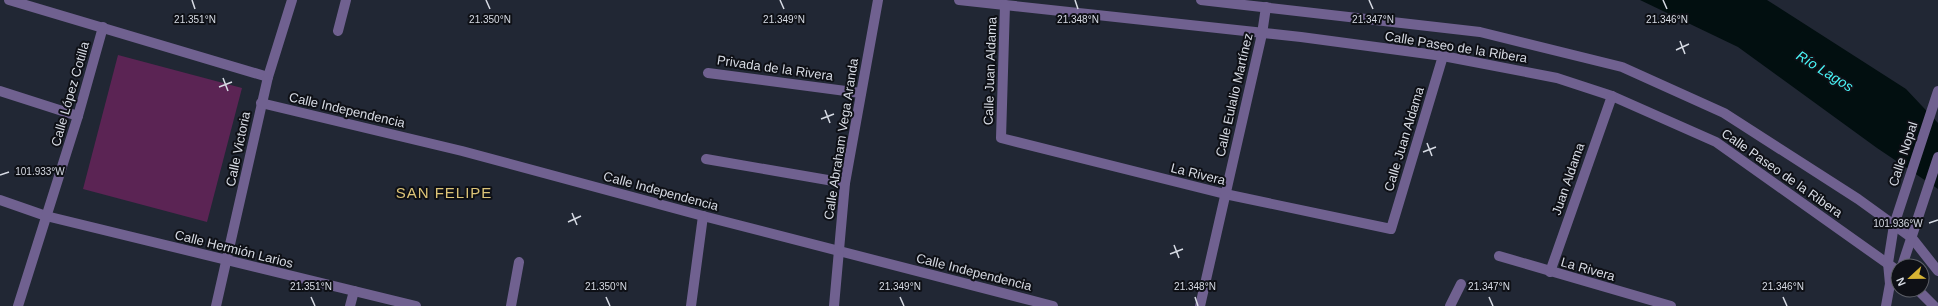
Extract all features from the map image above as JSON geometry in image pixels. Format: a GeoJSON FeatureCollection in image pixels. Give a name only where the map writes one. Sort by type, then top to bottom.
{"type":"FeatureCollection","features":[{"type":"Feature","properties":{"kind":"street"},"geometry":{"type":"LineString","coordinates":[[9,0],[268,77]]}},
{"type":"Feature","properties":{"kind":"street","name":"Calle Victoria"},"geometry":{"type":"LineString","coordinates":[[216,306],[261,103],[292,0]]}},
{"type":"Feature","properties":{"kind":"street"},"geometry":{"type":"LineString","coordinates":[[338,31],[346,0]]}},
{"type":"Feature","properties":{"kind":"street","name":"Calle Abraham Vega Aranda"},"geometry":{"type":"LineString","coordinates":[[834,306],[845,182],[878,0]]}},
{"type":"Feature","properties":{"kind":"street","name":"Calle Paseo de la Ribera"},"geometry":{"type":"LineString","coordinates":[[959,0],[1180,23],[1443,56],[1557,78],[1612,96],[1716,142],[1888,263]]}},
{"type":"Feature","properties":{"kind":"street","name":"Calle Paseo de la Ribera"},"geometry":{"type":"LineString","coordinates":[[1201,0],[1480,32],[1622,67],[1724,113],[1858,198],[1912,238],[1938,271]]}},
{"type":"Feature","properties":{"kind":"street","name":"Calle Juan Aldama"},"geometry":{"type":"LineString","coordinates":[[1001,138],[1005,5]]}},
{"type":"Feature","properties":{"kind":"street","name":"Calle Eulalio Martínez"},"geometry":{"type":"LineString","coordinates":[[1200,306],[1262,34],[1266,7]]}},
{"type":"Feature","properties":{"kind":"street","name":"Calle López Cotilla"},"geometry":{"type":"LineString","coordinates":[[18,306],[78,116],[103,27]]}},
{"type":"Feature","properties":{"kind":"street","name":"Calle Juan Aldama"},"geometry":{"type":"LineString","coordinates":[[1391,229],[1443,56]]}},
{"type":"Feature","properties":{"kind":"street","name":"Privada de la Rivera"},"geometry":{"type":"LineString","coordinates":[[708,72],[861,93]]}},
{"type":"Feature","properties":{"kind":"street"},"geometry":{"type":"LineString","coordinates":[[0,91],[78,116]]}},
{"type":"Feature","properties":{"kind":"street","name":"Calle Nopal"},"geometry":{"type":"LineString","coordinates":[[1889,289],[1888,263],[1894,225],[1938,91]]}},
{"type":"Feature","properties":{"kind":"street","name":"Juan Aldama"},"geometry":{"type":"LineString","coordinates":[[1550,272],[1612,96]]}},
{"type":"Feature","properties":{"kind":"street","name":"Calle Independencia"},"geometry":{"type":"LineString","coordinates":[[261,103],[462,151],[703,216],[1053,306]]}},
{"type":"Feature","properties":{"kind":"street","name":"La Rivera"},"geometry":{"type":"LineString","coordinates":[[1001,138],[1225,194],[1391,229]]}},
{"type":"Feature","properties":{"kind":"street"},"geometry":{"type":"LineString","coordinates":[[1905,258],[1938,157]]}},
{"type":"Feature","properties":{"kind":"street"},"geometry":{"type":"LineString","coordinates":[[706,159],[845,182]]}},
{"type":"Feature","properties":{"kind":"street","name":"Calle Hermión Larios"},"geometry":{"type":"LineString","coordinates":[[0,200],[46,216],[416,306]]}},
{"type":"Feature","properties":{"kind":"street"},"geometry":{"type":"LineString","coordinates":[[691,306],[703,216]]}},
{"type":"Feature","properties":{"kind":"street","name":"La Rivera"},"geometry":{"type":"LineString","coordinates":[[1499,256],[1670,306]]}},
{"type":"Feature","properties":{"kind":"street"},"geometry":{"type":"LineString","coordinates":[[511,306],[519,262]]}},
{"type":"Feature","properties":{"kind":"street"},"geometry":{"type":"LineString","coordinates":[[1450,306],[1461,284]]}},
{"type":"Feature","properties":{"kind":"street"},"geometry":{"type":"LineString","coordinates":[[1880,306],[1889,289]]}},
{"type":"Feature","properties":{"kind":"street"},"geometry":{"type":"LineString","coordinates":[[1886,306],[1889,289]]}},
{"type":"Feature","properties":{"kind":"street"},"geometry":{"type":"LineString","coordinates":[[350,306],[354,291]]}},
{"type":"Feature","properties":{"kind":"street"},"geometry":{"type":"LineString","coordinates":[[1926,298],[1934,306]]}},
{"type":"Feature","properties":{"kind":"shaded area"},"geometry":{"type":"Polygon","coordinates":[[[118,55],[242,88],[207,222],[83,189],[118,55]]]}},
{"type":"Feature","properties":{"kind":"water","name":"Río Lagos"},"geometry":{"type":"Polygon","coordinates":[[[1640,0],[1767,0],[1906,89],[1938,123],[1938,189],[1877,148],[1738,47],[1640,0]]]}},
{"type":"Feature","properties":{"kind":"district","name":"SAN FELIPE"},"geometry":{"type":"Point","coordinates":[444,192]}}]}
